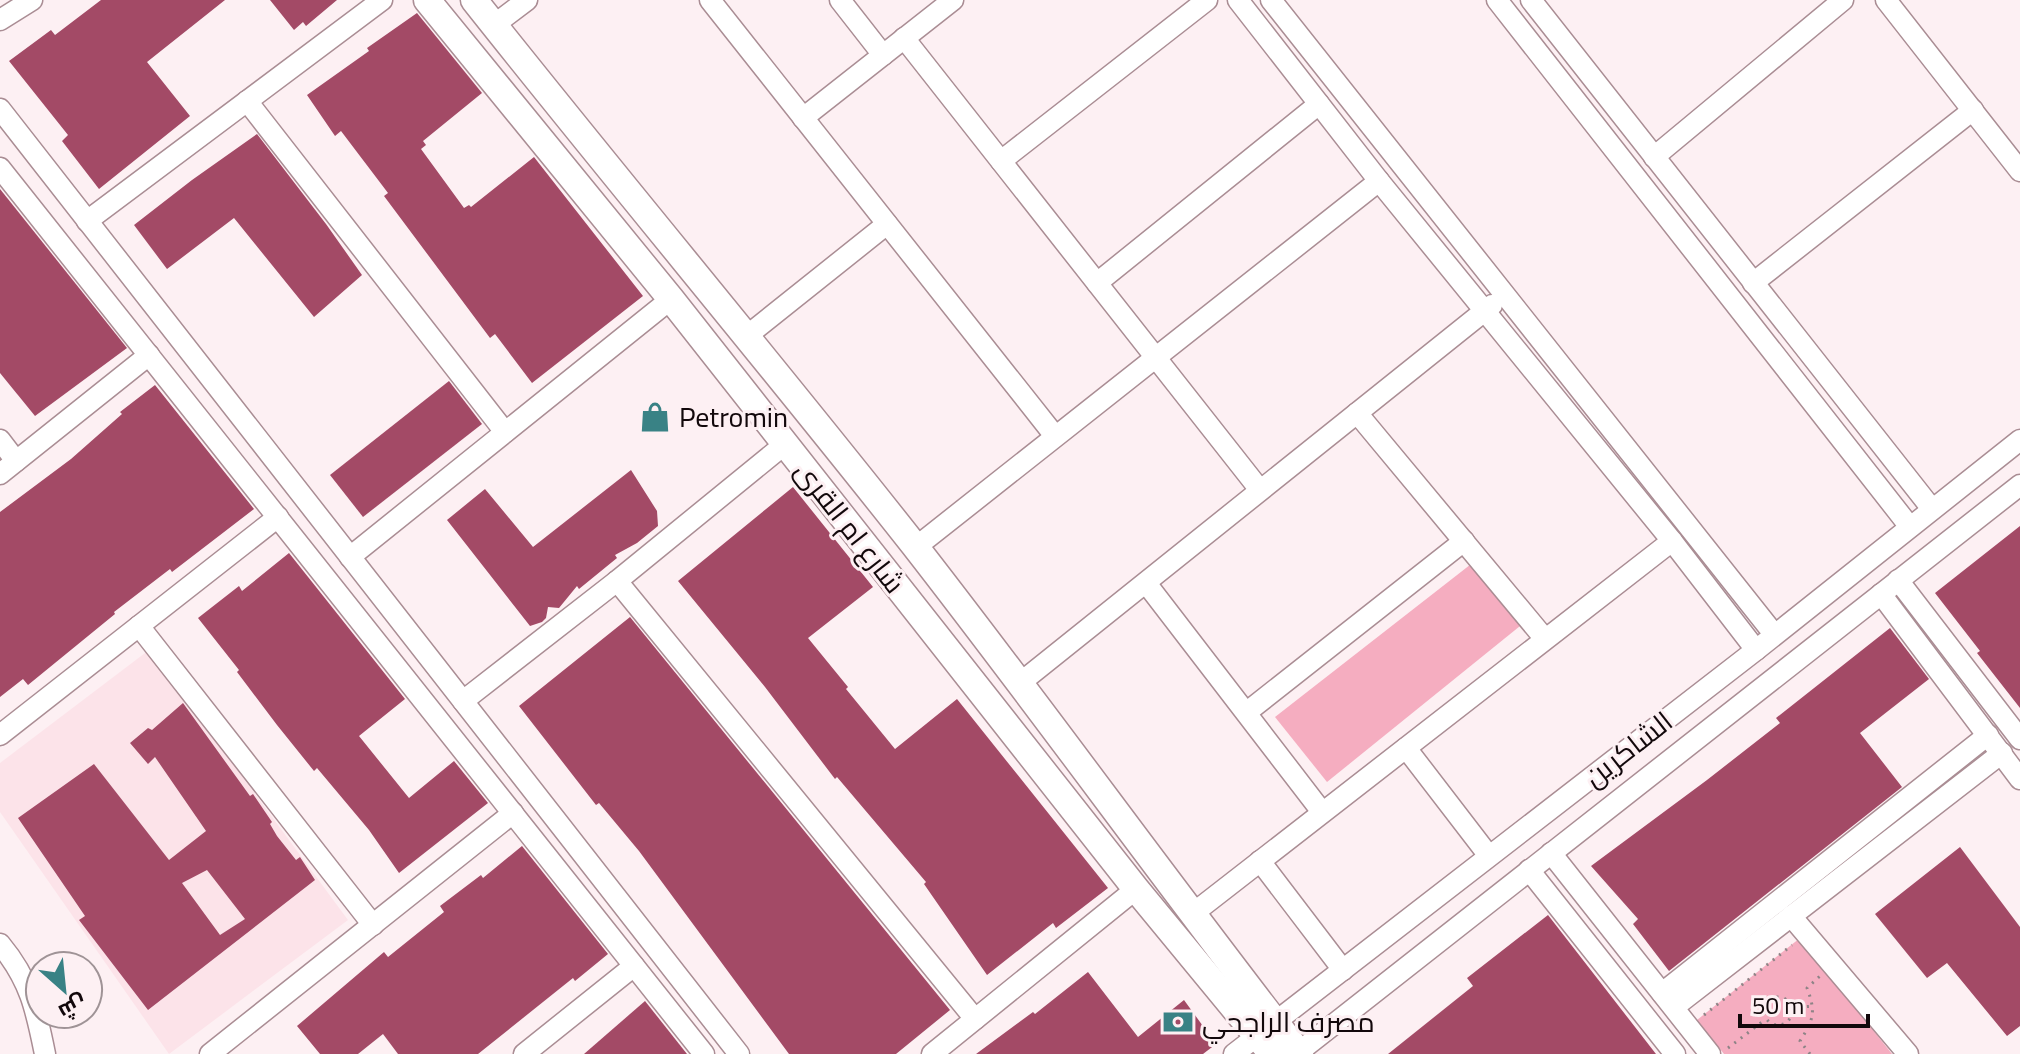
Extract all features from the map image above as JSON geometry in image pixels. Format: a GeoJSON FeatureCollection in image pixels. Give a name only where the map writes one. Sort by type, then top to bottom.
{"type":"FeatureCollection","features":[{"type":"Feature","properties":{"kind":"main road","name":"شارع ام القرى"},"geometry":{"type":"LineString","coordinates":[[427,0],[671,299],[1136,889],[1268,1038],[1298,1053]]}},
{"type":"Feature","properties":{"kind":"main road","name":"شارع ام القرى"},"geometry":{"type":"LineString","coordinates":[[474,0],[748,335],[916,547],[1191,915],[1268,1038]]}},
{"type":"Feature","properties":{"kind":"main road"},"geometry":{"type":"LineString","coordinates":[[586,195],[614,172]]}},
{"type":"Feature","properties":{"kind":"street"},"geometry":{"type":"LineString","coordinates":[[0,20],[32,0]]}},
{"type":"Feature","properties":{"kind":"street"},"geometry":{"type":"LineString","coordinates":[[87,221],[382,0]]}},
{"type":"Feature","properties":{"kind":"street"},"geometry":{"type":"LineString","coordinates":[[494,25],[527,0]]}},
{"type":"Feature","properties":{"kind":"street"},"geometry":{"type":"LineString","coordinates":[[710,0],[1055,436]]}},
{"type":"Feature","properties":{"kind":"street"},"geometry":{"type":"LineString","coordinates":[[840,0],[883,55]]}},
{"type":"Feature","properties":{"kind":"street"},"geometry":{"type":"LineString","coordinates":[[803,118],[953,0]]}},
{"type":"Feature","properties":{"kind":"street"},"geometry":{"type":"LineString","coordinates":[[1001,161],[1207,0]]}},
{"type":"Feature","properties":{"kind":"street"},"geometry":{"type":"LineString","coordinates":[[1238,0],[1379,181],[1672,541],[1756,650]]}},
{"type":"Feature","properties":{"kind":"street"},"geometry":{"type":"LineString","coordinates":[[1271,0],[1774,634]]}},
{"type":"Feature","properties":{"kind":"street"},"geometry":{"type":"LineString","coordinates":[[1497,0],[1910,527]]}},
{"type":"Feature","properties":{"kind":"street"},"geometry":{"type":"LineString","coordinates":[[1531,0],[1932,509]]}},
{"type":"Feature","properties":{"kind":"street"},"geometry":{"type":"LineString","coordinates":[[1654,157],[1843,0]]}},
{"type":"Feature","properties":{"kind":"street"},"geometry":{"type":"LineString","coordinates":[[1886,0],[2020,171]]}},
{"type":"Feature","properties":{"kind":"street"},"geometry":{"type":"LineString","coordinates":[[904,38],[1260,490]]}},
{"type":"Feature","properties":{"kind":"street"},"geometry":{"type":"LineString","coordinates":[[247,101],[505,432]]}},
{"type":"Feature","properties":{"kind":"street"},"geometry":{"type":"LineString","coordinates":[[1097,283],[1319,104]]}},
{"type":"Feature","properties":{"kind":"street"},"geometry":{"type":"LineString","coordinates":[[0,109],[739,1054]]}},
{"type":"Feature","properties":{"kind":"street"},"geometry":{"type":"LineString","coordinates":[[1753,283],[1973,110]]}},
{"type":"Feature","properties":{"kind":"street"},"geometry":{"type":"LineString","coordinates":[[0,168],[704,1054]]}},
{"type":"Feature","properties":{"kind":"street"},"geometry":{"type":"LineString","coordinates":[[916,547],[1379,181]]}},
{"type":"Feature","properties":{"kind":"street"},"geometry":{"type":"LineString","coordinates":[[748,335],[887,224]]}},
{"type":"Feature","properties":{"kind":"street"},"geometry":{"type":"LineString","coordinates":[[1020,683],[1505,295]]}},
{"type":"Feature","properties":{"kind":"street"},"geometry":{"type":"LineString","coordinates":[[350,557],[671,299]]}},
{"type":"Feature","properties":{"kind":"street"},"geometry":{"type":"LineString","coordinates":[[0,474],[149,355]]}},
{"type":"Feature","properties":{"kind":"street"},"geometry":{"type":"LineString","coordinates":[[1357,413],[1545,639]]}},
{"type":"Feature","properties":{"kind":"street"},"geometry":{"type":"LineString","coordinates":[[0,440],[16,461]]}},
{"type":"Feature","properties":{"kind":"street","name":"الشاكرين"},"geometry":{"type":"LineString","coordinates":[[1234,1054],[1268,1038],[1343,970],[1756,650],[2020,440]]}},
{"type":"Feature","properties":{"kind":"street"},"geometry":{"type":"LineString","coordinates":[[463,701],[785,444]]}},
{"type":"Feature","properties":{"kind":"street","name":"الشاكرين"},"geometry":{"type":"LineString","coordinates":[[1298,1053],[2020,485]]}},
{"type":"Feature","properties":{"kind":"street"},"geometry":{"type":"LineString","coordinates":[[0,735],[278,517]]}},
{"type":"Feature","properties":{"kind":"street"},"geometry":{"type":"LineString","coordinates":[[1247,712],[1464,541]]}},
{"type":"Feature","properties":{"kind":"street"},"geometry":{"type":"LineString","coordinates":[[1191,915],[1672,541]]}},
{"type":"Feature","properties":{"kind":"street"},"geometry":{"type":"LineString","coordinates":[[1898,580],[2020,738]]}},
{"type":"Feature","properties":{"kind":"street"},"geometry":{"type":"LineString","coordinates":[[617,581],[975,1019]]}},
{"type":"Feature","properties":{"kind":"street"},"geometry":{"type":"LineString","coordinates":[[1146,583],[1322,812]]}},
{"type":"Feature","properties":{"kind":"street"},"geometry":{"type":"LineString","coordinates":[[1881,594],[2020,779]]}},
{"type":"Feature","properties":{"kind":"street"},"geometry":{"type":"LineString","coordinates":[[139,626],[373,925]]}},
{"type":"Feature","properties":{"kind":"street"},"geometry":{"type":"LineString","coordinates":[[1668,1000],[1988,735]]}},
{"type":"Feature","properties":{"kind":"street"},"geometry":{"type":"LineString","coordinates":[[1406,748],[1489,856]]}},
{"type":"Feature","properties":{"kind":"street"},"geometry":{"type":"LineString","coordinates":[[1668,1000],[1791,916],[2002,753]]}},
{"type":"Feature","properties":{"kind":"street"},"geometry":{"type":"LineString","coordinates":[[1593,776],[1615,803]]}},
{"type":"Feature","properties":{"kind":"street"},"geometry":{"type":"LineString","coordinates":[[210,1054],[513,813]]}},
{"type":"Feature","properties":{"kind":"street"},"geometry":{"type":"LineString","coordinates":[[1551,853],[1668,1000],[1716,1053]]}},
{"type":"Feature","properties":{"kind":"street"},"geometry":{"type":"LineString","coordinates":[[1260,861],[1343,970]]}},
{"type":"Feature","properties":{"kind":"street"},"geometry":{"type":"LineString","coordinates":[[1529,870],[1675,1054]]}},
{"type":"Feature","properties":{"kind":"street"},"geometry":{"type":"LineString","coordinates":[[932,1054],[1136,889]]}},
{"type":"Feature","properties":{"kind":"street"},"geometry":{"type":"LineString","coordinates":[[1791,916],[1908,1054]]}},
{"type":"Feature","properties":{"kind":"street"},"geometry":{"type":"LineString","coordinates":[[0,944],[22,971],[38,1019],[45,1054]]}},
{"type":"Feature","properties":{"kind":"street"},"geometry":{"type":"LineString","coordinates":[[524,1054],[634,966]]}},
{"type":"Feature","properties":{"kind":"path"},"geometry":{"type":"LineString","coordinates":[[1697,1020],[1800,938]]}},
{"type":"Feature","properties":{"kind":"path"},"geometry":{"type":"LineString","coordinates":[[1810,1054],[1800,1041],[1812,1022],[1814,1006],[1807,988],[1826,971]]}},
{"type":"Feature","properties":{"kind":"path"},"geometry":{"type":"LineString","coordinates":[[1783,998],[1791,1008],[1790,1017],[1783,1024],[1774,1024],[1766,1019],[1764,1010],[1771,999],[1783,998]]}},
{"type":"Feature","properties":{"kind":"path"},"geometry":{"type":"LineString","coordinates":[[1791,1008],[1814,1006]]}},
{"type":"Feature","properties":{"kind":"path"},"geometry":{"type":"LineString","coordinates":[[1716,1053],[1766,1019]]}},
{"type":"Feature","properties":{"kind":"shaded area"},"geometry":{"type":"Polygon","coordinates":[[[1475,561],[1525,622],[1327,782],[1275,717],[1475,561]]]}},
{"type":"Feature","properties":{"kind":"shaded area"},"geometry":{"type":"Polygon","coordinates":[[[149,650],[348,920],[169,1054],[104,961],[104,950],[96,950],[0,812],[0,763],[149,650]]]}},
{"type":"Feature","properties":{"kind":"shaded area"},"geometry":{"type":"Polygon","coordinates":[[[1800,938],[1892,1054],[1724,1054],[1697,1020],[1800,938]]]}},
{"type":"Feature","properties":{"kind":"building"},"geometry":{"type":"Polygon","coordinates":[[[101,0],[225,0],[147,62],[190,116],[99,189],[62,141],[68,135],[9,61],[51,30],[55,35],[101,0]]]}},
{"type":"Feature","properties":{"kind":"building"},"geometry":{"type":"Polygon","coordinates":[[[270,0],[337,0],[306,26],[303,22],[294,30],[270,0]]]}},
{"type":"Feature","properties":{"kind":"building"},"geometry":{"type":"Polygon","coordinates":[[[417,13],[482,93],[423,141],[426,145],[421,149],[464,208],[471,207],[534,157],[643,296],[532,383],[495,334],[490,338],[384,196],[388,193],[341,131],[335,136],[307,95],[417,13]]]}},
{"type":"Feature","properties":{"kind":"building"},"geometry":{"type":"Polygon","coordinates":[[[257,134],[362,275],[314,317],[234,218],[167,269],[134,225],[257,134]]]}},
{"type":"Feature","properties":{"kind":"building"},"geometry":{"type":"Polygon","coordinates":[[[0,189],[127,348],[35,416],[0,373],[0,189]]]}},
{"type":"Feature","properties":{"kind":"building"},"geometry":{"type":"Polygon","coordinates":[[[449,381],[482,424],[363,517],[330,475],[449,381]]]}},
{"type":"Feature","properties":{"kind":"building"},"geometry":{"type":"Polygon","coordinates":[[[155,385],[254,509],[114,612],[28,685],[23,679],[0,697],[0,512],[71,459],[122,414],[120,412],[155,385]]]}},
{"type":"Feature","properties":{"kind":"building"},"geometry":{"type":"Polygon","coordinates":[[[631,470],[657,511],[658,526],[615,555],[617,558],[579,589],[577,586],[559,608],[548,607],[542,622],[530,626],[447,520],[485,489],[533,547],[631,470]]]}},
{"type":"Feature","properties":{"kind":"building"},"geometry":{"type":"Polygon","coordinates":[[[793,487],[873,587],[808,638],[848,687],[846,689],[895,749],[957,699],[1108,888],[1056,928],[1053,923],[987,975],[924,884],[926,882],[837,777],[835,779],[678,581],[793,487]]]}},
{"type":"Feature","properties":{"kind":"building"},"geometry":{"type":"Polygon","coordinates":[[[2020,526],[2020,708],[1935,593],[2020,526]]]}},
{"type":"Feature","properties":{"kind":"building"},"geometry":{"type":"Polygon","coordinates":[[[289,553],[405,699],[359,736],[409,798],[454,761],[488,803],[399,873],[369,830],[317,768],[314,771],[277,725],[198,618],[239,586],[242,591],[289,553]]]}},
{"type":"Feature","properties":{"kind":"building"},"geometry":{"type":"Polygon","coordinates":[[[630,617],[950,1010],[896,1054],[789,1054],[639,851],[599,803],[596,805],[519,706],[630,617]]]}},
{"type":"Feature","properties":{"kind":"building"},"geometry":{"type":"Polygon","coordinates":[[[1890,628],[1929,679],[1860,733],[1902,787],[1669,971],[1633,924],[1638,919],[1591,866],[1780,723],[1776,718],[1890,628]]]}},
{"type":"Feature","properties":{"kind":"building"},"geometry":{"type":"Polygon","coordinates":[[[183,703],[250,796],[253,794],[272,822],[270,824],[277,836],[296,860],[300,857],[315,880],[148,1010],[79,920],[85,916],[18,818],[94,764],[169,860],[206,831],[155,757],[148,764],[130,743],[148,728],[152,730],[183,703]],[[207,870],[182,883],[220,935],[245,919],[207,870]]]}},
{"type":"Feature","properties":{"kind":"building"},"geometry":{"type":"Polygon","coordinates":[[[522,846],[608,954],[478,1054],[398,1054],[383,1034],[358,1054],[320,1054],[297,1026],[384,952],[388,957],[444,912],[440,906],[481,875],[483,878],[522,846]]]}},
{"type":"Feature","properties":{"kind":"building"},"geometry":{"type":"Polygon","coordinates":[[[1960,847],[2020,927],[2020,1026],[2007,1036],[1947,963],[1927,978],[1875,914],[1960,847]]]}},
{"type":"Feature","properties":{"kind":"building"},"geometry":{"type":"Polygon","coordinates":[[[1548,915],[1656,1054],[1388,1054],[1473,986],[1467,978],[1548,915]]]}},
{"type":"Feature","properties":{"kind":"building"},"geometry":{"type":"Polygon","coordinates":[[[1088,972],[1138,1037],[1184,1000],[1216,1044],[1203,1054],[976,1054],[1033,1012],[1035,1014],[1088,972]]]}},
{"type":"Feature","properties":{"kind":"building"},"geometry":{"type":"Polygon","coordinates":[[[645,1001],[687,1054],[584,1054],[645,1001]]]}},
{"type":"Feature","properties":{"kind":"place","name":"Petromin"},"geometry":{"type":"Point","coordinates":[655,417]}},
{"type":"Feature","properties":{"kind":"place","name":"مصرف الراجحي"},"geometry":{"type":"Point","coordinates":[1178,1022]}}]}
